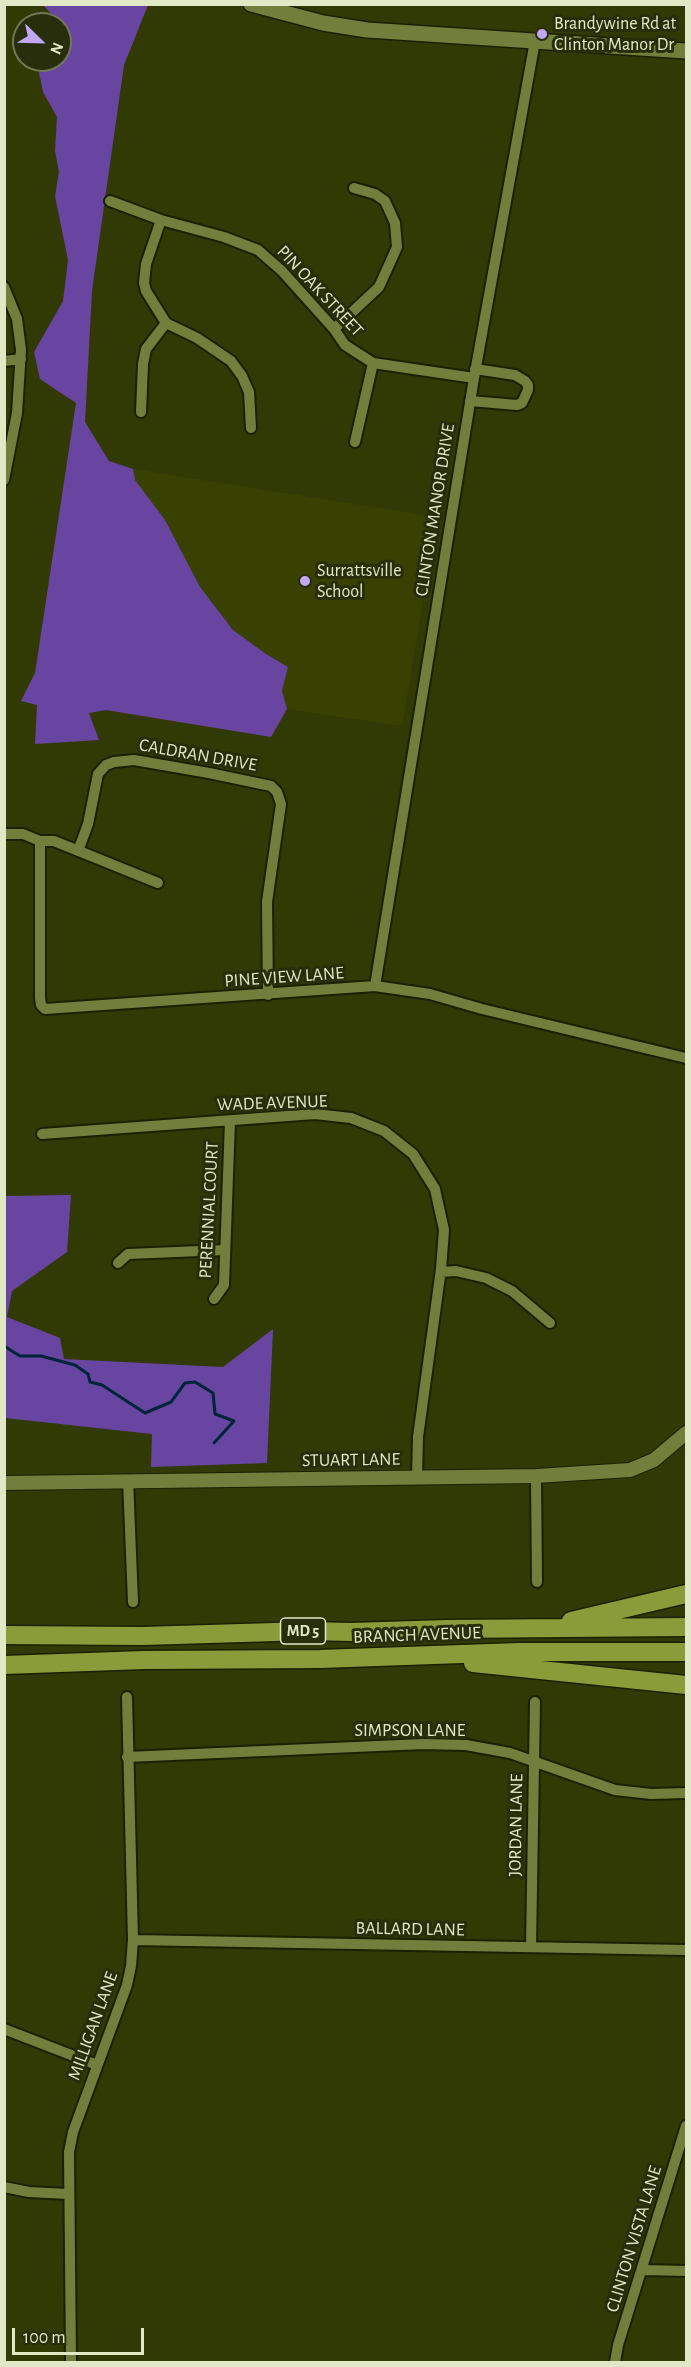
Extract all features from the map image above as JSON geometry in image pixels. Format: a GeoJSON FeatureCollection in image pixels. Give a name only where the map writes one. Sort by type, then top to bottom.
{"type":"FeatureCollection","features":[{"type":"Feature","properties":{"kind":"highway"},"geometry":{"type":"LineString","coordinates":[[484,1629],[570,1621],[687,1594]]}},
{"type":"Feature","properties":{"kind":"highway","name":"BRANCH AVENUE"},"geometry":{"type":"LineString","coordinates":[[4,1635],[142,1636],[687,1627]]}},
{"type":"Feature","properties":{"kind":"highway","name":"BRANCH AVENUE"},"geometry":{"type":"LineString","coordinates":[[4,1665],[144,1660],[358,1658],[519,1652],[687,1652]]}},
{"type":"Feature","properties":{"kind":"highway"},"geometry":{"type":"LineString","coordinates":[[358,1658],[486,1664],[576,1676],[687,1685]]}},
{"type":"Feature","properties":{"kind":"main road"},"geometry":{"type":"LineString","coordinates":[[251,4],[323,23],[368,30],[687,51]]}},
{"type":"Feature","properties":{"kind":"street","name":"CLINTON MANOR DRIVE"},"geometry":{"type":"LineString","coordinates":[[375,986],[474,373],[535,41]]}},
{"type":"Feature","properties":{"kind":"street"},"geometry":{"type":"LineString","coordinates":[[334,329],[379,287],[397,247],[395,223],[385,201],[375,194],[354,188]]}},
{"type":"Feature","properties":{"kind":"street","name":"PIN OAK STREET"},"geometry":{"type":"LineString","coordinates":[[110,201],[161,220],[224,237],[258,250],[273,261],[334,329],[345,345],[373,363],[515,375],[528,385],[522,403],[517,405],[470,401]]}},
{"type":"Feature","properties":{"kind":"street"},"geometry":{"type":"LineString","coordinates":[[161,220],[146,264],[144,284],[150,299],[166,323],[197,338],[231,361],[242,376],[249,392],[251,428]]}},
{"type":"Feature","properties":{"kind":"street"},"geometry":{"type":"LineString","coordinates":[[4,287],[17,319],[21,359],[16,413],[4,480]]}},
{"type":"Feature","properties":{"kind":"street"},"geometry":{"type":"LineString","coordinates":[[141,412],[142,364],[146,349],[166,323]]}},
{"type":"Feature","properties":{"kind":"street"},"geometry":{"type":"LineString","coordinates":[[4,361],[21,359]]}},
{"type":"Feature","properties":{"kind":"street"},"geometry":{"type":"LineString","coordinates":[[355,442],[373,363]]}},
{"type":"Feature","properties":{"kind":"street","name":"CALDRAN DRIVE"},"geometry":{"type":"LineString","coordinates":[[78,851],[88,824],[98,774],[106,765],[114,762],[134,760],[271,786],[277,792],[281,804],[267,902],[268,995]]}},
{"type":"Feature","properties":{"kind":"street"},"geometry":{"type":"LineString","coordinates":[[4,834],[30,835],[40,841],[54,841],[158,883]]}},
{"type":"Feature","properties":{"kind":"street","name":"PINE VIEW LANE"},"geometry":{"type":"LineString","coordinates":[[40,841],[40,998],[42,1007],[60,1009],[375,986],[430,994],[482,1009],[687,1058]]}},
{"type":"Feature","properties":{"kind":"street","name":"WADE AVENUE"},"geometry":{"type":"LineString","coordinates":[[42,1134],[315,1114],[351,1118],[384,1131],[413,1154],[435,1189],[444,1230],[441,1272],[418,1437],[417,1477]]}},
{"type":"Feature","properties":{"kind":"street","name":"PERENNIAL COURT"},"geometry":{"type":"LineString","coordinates":[[214,1299],[224,1285],[230,1120]]}},
{"type":"Feature","properties":{"kind":"street"},"geometry":{"type":"LineString","coordinates":[[118,1263],[128,1254],[225,1250]]}},
{"type":"Feature","properties":{"kind":"street"},"geometry":{"type":"LineString","coordinates":[[441,1272],[456,1271],[486,1278],[512,1291],[550,1323]]}},
{"type":"Feature","properties":{"kind":"street","name":"STUART LANE"},"geometry":{"type":"LineString","coordinates":[[4,1483],[536,1476],[630,1470],[654,1460],[686,1436]]}},
{"type":"Feature","properties":{"kind":"street"},"geometry":{"type":"LineString","coordinates":[[536,1476],[537,1582]]}},
{"type":"Feature","properties":{"kind":"street"},"geometry":{"type":"LineString","coordinates":[[128,1480],[133,1602]]}},
{"type":"Feature","properties":{"kind":"street","name":"MILLIGAN LANE"},"geometry":{"type":"LineString","coordinates":[[71,2362],[69,2152],[73,2132],[128,1985],[131,1966],[133,1940],[127,1697]]}},
{"type":"Feature","properties":{"kind":"street","name":"JORDAN LANE"},"geometry":{"type":"LineString","coordinates":[[531,1947],[535,1702]]}},
{"type":"Feature","properties":{"kind":"street","name":"SIMPSON LANE"},"geometry":{"type":"LineString","coordinates":[[127,1757],[423,1744],[466,1745],[494,1749],[615,1790],[651,1794],[687,1793]]}},
{"type":"Feature","properties":{"kind":"street","name":"BALLARD LANE"},"geometry":{"type":"LineString","coordinates":[[133,1940],[687,1950]]}},
{"type":"Feature","properties":{"kind":"street"},"geometry":{"type":"LineString","coordinates":[[4,2029],[97,2065]]}},
{"type":"Feature","properties":{"kind":"street","name":"CLINTON VISTA LANE"},"geometry":{"type":"LineString","coordinates":[[615,2362],[618,2345],[687,2126]]}},
{"type":"Feature","properties":{"kind":"street"},"geometry":{"type":"LineString","coordinates":[[4,2187],[29,2192],[68,2194]]}},
{"type":"Feature","properties":{"kind":"street"},"geometry":{"type":"LineString","coordinates":[[643,2270],[687,2271]]}},
{"type":"Feature","properties":{"kind":"shaded area"},"geometry":{"type":"Polygon","coordinates":[[[43,5],[148,5],[124,65],[92,291],[85,422],[109,461],[133,469],[135,480],[165,520],[200,587],[233,630],[288,667],[282,691],[287,709],[271,737],[106,710],[89,713],[99,740],[35,744],[37,705],[21,701],[35,673],[76,403],[40,379],[34,352],[63,301],[68,260],[55,196],[59,172],[55,151],[57,117],[43,92],[39,73],[72,72],[72,12],[49,12],[43,5]]]}},
{"type":"Feature","properties":{"kind":"shaded area"},"geometry":{"type":"Polygon","coordinates":[[[133,469],[437,517],[402,726],[287,709],[282,691],[288,667],[233,630],[200,587],[165,520],[135,480],[133,469]]]}},
{"type":"Feature","properties":{"kind":"shaded area"},"geometry":{"type":"Polygon","coordinates":[[[71,1195],[67,1252],[12,1291],[7,1317],[60,1338],[64,1359],[223,1367],[273,1329],[267,1463],[151,1467],[152,1434],[5,1418],[5,1196],[71,1195]]]}},
{"type":"Feature","properties":{"kind":"waterway"},"geometry":{"type":"LineString","coordinates":[[4,1346],[20,1356],[41,1356],[75,1365],[88,1374],[90,1382],[102,1385],[145,1413],[171,1402],[185,1383],[195,1382],[213,1393],[215,1414],[234,1421],[214,1443]]}},
{"type":"Feature","properties":{"kind":"place","name":"Brandywine Rd at Clinton Manor Dr"},"geometry":{"type":"Point","coordinates":[542,34]}},
{"type":"Feature","properties":{"kind":"place","name":"Surrattsville School"},"geometry":{"type":"Point","coordinates":[305,581]}}]}
